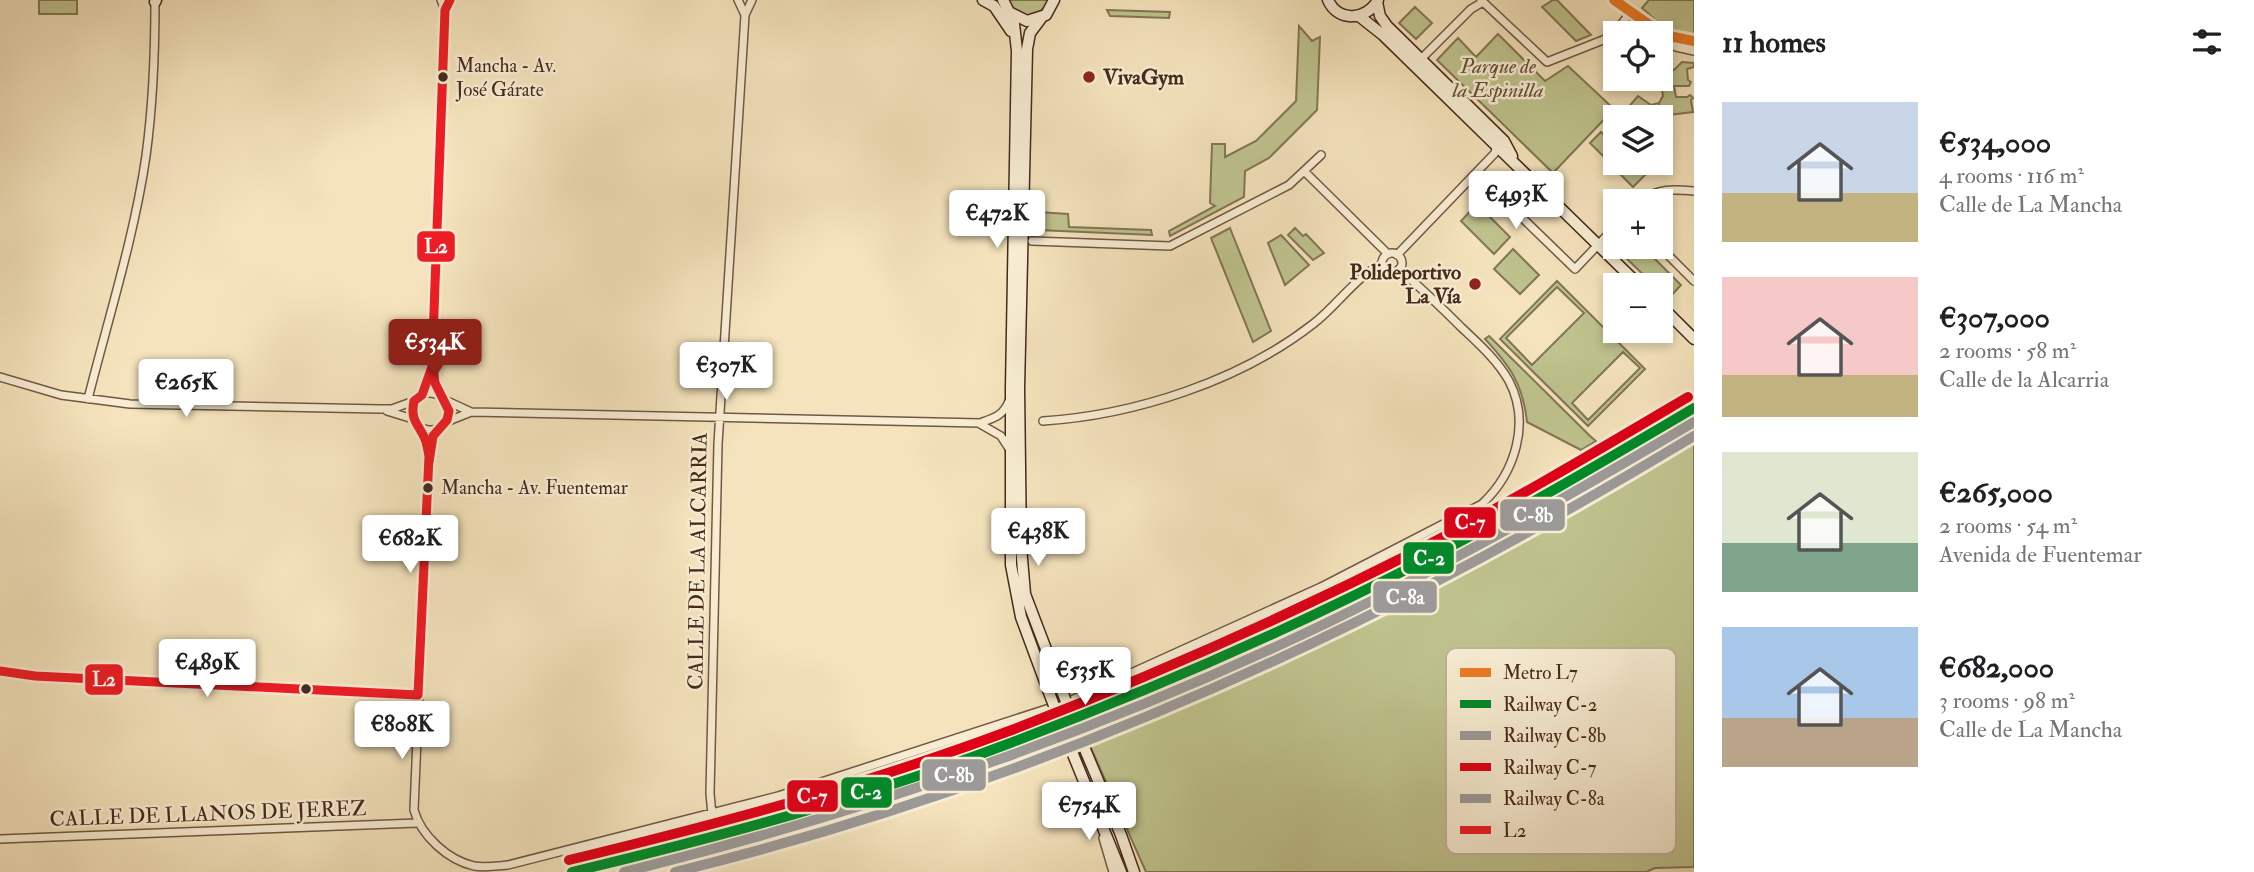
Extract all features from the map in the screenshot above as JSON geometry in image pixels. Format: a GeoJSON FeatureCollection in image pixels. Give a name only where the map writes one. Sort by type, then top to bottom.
{"type":"FeatureCollection","features":[{"type":"Feature","properties":{"kind":"main road"},"geometry":{"type":"LineString","coordinates":[[984,0],[994,6],[1006,22],[1017,51]]}},
{"type":"Feature","properties":{"kind":"main road"},"geometry":{"type":"LineString","coordinates":[[1316,0],[1329,2],[1342,14],[1359,16],[1366,13],[1377,1]]}},
{"type":"Feature","properties":{"kind":"main road"},"geometry":{"type":"LineString","coordinates":[[1055,1],[1030,33],[1027,49],[1019,388],[1021,547],[1025,594],[1081,740],[1137,872]]}},
{"type":"Feature","properties":{"kind":"main road"},"geometry":{"type":"LineString","coordinates":[[1377,1],[1380,16],[1387,26],[1504,141],[1513,158],[1541,190]]}},
{"type":"Feature","properties":{"kind":"main road"},"geometry":{"type":"LineString","coordinates":[[1003,4],[1014,24],[1017,51],[1011,397],[1013,582],[1021,617],[1048,690],[1121,872]]}},
{"type":"Feature","properties":{"kind":"main road"},"geometry":{"type":"LineString","coordinates":[[1003,4],[1027,21],[1042,17]]}},
{"type":"Feature","properties":{"kind":"main road"},"geometry":{"type":"LineString","coordinates":[[1359,16],[1383,35],[1627,273]]}},
{"type":"Feature","properties":{"kind":"main road"},"geometry":{"type":"LineString","coordinates":[[1673,318],[1694,338]]}},
{"type":"Feature","properties":{"kind":"street"},"geometry":{"type":"LineString","coordinates":[[429,456],[449,412],[435,381],[432,367],[445,10],[441,0]]}},
{"type":"Feature","properties":{"kind":"street"},"geometry":{"type":"LineString","coordinates":[[445,10],[450,0]]}},
{"type":"Feature","properties":{"kind":"street","name":"CALLE DE LA ALCARRIA"},"geometry":{"type":"LineString","coordinates":[[738,0],[745,15]]}},
{"type":"Feature","properties":{"kind":"street","name":"CALLE DE LA ALCARRIA"},"geometry":{"type":"LineString","coordinates":[[712,814],[710,793],[719,416],[745,15],[752,0]]}},
{"type":"Feature","properties":{"kind":"street"},"geometry":{"type":"LineString","coordinates":[[1614,0],[1637,21]]}},
{"type":"Feature","properties":{"kind":"street"},"geometry":{"type":"LineString","coordinates":[[88,399],[132,223],[145,158],[154,90],[156,1]]}},
{"type":"Feature","properties":{"kind":"street"},"geometry":{"type":"LineString","coordinates":[[1421,59],[1482,1],[1546,62],[1603,41]]}},
{"type":"Feature","properties":{"kind":"street"},"geometry":{"type":"LineString","coordinates":[[1624,21],[1629,14]]}},
{"type":"Feature","properties":{"kind":"street"},"geometry":{"type":"LineString","coordinates":[[1673,45],[1694,51]]}},
{"type":"Feature","properties":{"kind":"street"},"geometry":{"type":"LineString","coordinates":[[1397,255],[1495,153],[1496,146]]}},
{"type":"Feature","properties":{"kind":"street"},"geometry":{"type":"LineString","coordinates":[[1032,242],[1170,246],[1289,185],[1321,155]]}},
{"type":"Feature","properties":{"kind":"street"},"geometry":{"type":"LineString","coordinates":[[1305,172],[1388,254],[1397,255],[1401,260],[1399,269],[1394,272],[1387,272],[1382,264],[1383,258],[1388,254]]}},
{"type":"Feature","properties":{"kind":"street"},"geometry":{"type":"LineString","coordinates":[[1476,173],[1575,269],[1603,240]]}},
{"type":"Feature","properties":{"kind":"street"},"geometry":{"type":"LineString","coordinates":[[1673,189],[1694,191]]}},
{"type":"Feature","properties":{"kind":"street"},"geometry":{"type":"LineString","coordinates":[[1672,259],[1694,281]]}},
{"type":"Feature","properties":{"kind":"street"},"geometry":{"type":"LineString","coordinates":[[1043,421],[1102,414],[1152,402],[1206,383],[1265,356],[1313,324],[1382,264]]}},
{"type":"Feature","properties":{"kind":"street"},"geometry":{"type":"LineString","coordinates":[[414,401],[412,410],[425,439],[429,456],[414,810],[417,823],[430,839],[450,855],[475,866],[508,866],[778,796],[1065,703],[1321,587],[1482,504],[1500,486],[1512,462],[1518,438],[1516,396],[1508,379],[1487,352],[1399,269]]}},
{"type":"Feature","properties":{"kind":"street"},"geometry":{"type":"LineString","coordinates":[[422,395],[432,367]]}},
{"type":"Feature","properties":{"kind":"street"},"geometry":{"type":"LineString","coordinates":[[0,377],[61,395],[130,404],[392,409],[422,395],[433,393],[471,412]]}},
{"type":"Feature","properties":{"kind":"street"},"geometry":{"type":"LineString","coordinates":[[380,409],[416,422],[427,430],[440,427],[471,412],[980,424],[1001,415],[1011,397]]}},
{"type":"Feature","properties":{"kind":"street"},"geometry":{"type":"LineString","coordinates":[[980,424],[1001,436],[1011,452]]}},
{"type":"Feature","properties":{"kind":"street"},"geometry":{"type":"LineString","coordinates":[[0,671],[35,676],[418,695]]}},
{"type":"Feature","properties":{"kind":"street"},"geometry":{"type":"LineString","coordinates":[[1094,804],[1113,872]]}},
{"type":"Feature","properties":{"kind":"street","name":"CALLE DE LLANOS DE JEREZ"},"geometry":{"type":"LineString","coordinates":[[0,839],[417,823]]}},
{"type":"Feature","properties":{"kind":"green space"},"geometry":{"type":"Polygon","coordinates":[[[39,0],[77,0],[77,14],[39,14],[39,0]]]}},
{"type":"Feature","properties":{"kind":"green space"},"geometry":{"type":"Polygon","coordinates":[[[1008,0],[1049,0],[1034,14],[1022,15],[1008,0]]]}},
{"type":"Feature","properties":{"kind":"green space"},"geometry":{"type":"Polygon","coordinates":[[[1557,0],[1591,35],[1576,41],[1542,7],[1557,0]]]}},
{"type":"Feature","properties":{"kind":"green space"},"geometry":{"type":"Polygon","coordinates":[[[1649,0],[1694,0],[1694,38],[1673,31],[1673,21],[1656,21],[1642,8],[1649,0]]]}},
{"type":"Feature","properties":{"kind":"green space"},"geometry":{"type":"Polygon","coordinates":[[[1415,7],[1432,23],[1416,39],[1399,23],[1415,7]]]}},
{"type":"Feature","properties":{"kind":"green space"},"geometry":{"type":"Polygon","coordinates":[[[1107,10],[1170,12],[1169,18],[1110,16],[1107,10]]]}},
{"type":"Feature","properties":{"kind":"green space"},"geometry":{"type":"Polygon","coordinates":[[[1299,26],[1312,41],[1320,37],[1317,110],[1269,158],[1245,171],[1244,197],[1170,236],[1169,231],[1215,206],[1210,203],[1212,144],[1225,144],[1225,157],[1256,141],[1296,101],[1299,26]]]}},
{"type":"Feature","properties":{"kind":"green space","name":"Parque de la Espinilla"},"geometry":{"type":"Polygon","coordinates":[[[1498,34],[1545,81],[1568,66],[1610,105],[1603,105],[1603,121],[1553,173],[1437,60],[1458,38],[1476,57],[1498,34]]]}},
{"type":"Feature","properties":{"kind":"green space"},"geometry":{"type":"Polygon","coordinates":[[[1682,62],[1694,63],[1694,67],[1687,69],[1688,80],[1691,82],[1689,86],[1674,86],[1676,97],[1690,95],[1693,98],[1693,112],[1673,114],[1673,105],[1651,105],[1659,103],[1662,91],[1673,91],[1674,70],[1682,62]]]}},
{"type":"Feature","properties":{"kind":"green space"},"geometry":{"type":"Polygon","coordinates":[[[1638,96],[1651,105],[1630,105],[1638,96]]]}},
{"type":"Feature","properties":{"kind":"green space"},"geometry":{"type":"Polygon","coordinates":[[[1601,132],[1603,134],[1603,156],[1590,143],[1601,132]]]}},
{"type":"Feature","properties":{"kind":"green space"},"geometry":{"type":"Polygon","coordinates":[[[1621,175],[1645,175],[1633,187],[1621,175]]]}},
{"type":"Feature","properties":{"kind":"green space"},"geometry":{"type":"Polygon","coordinates":[[[1477,204],[1510,237],[1494,254],[1461,221],[1477,204]]]}},
{"type":"Feature","properties":{"kind":"green space"},"geometry":{"type":"Polygon","coordinates":[[[1038,212],[1068,214],[1069,227],[1151,230],[1152,235],[1038,230],[1038,212]]]}},
{"type":"Feature","properties":{"kind":"green space"},"geometry":{"type":"Polygon","coordinates":[[[1230,228],[1271,331],[1253,342],[1211,238],[1230,228]]]}},
{"type":"Feature","properties":{"kind":"green space"},"geometry":{"type":"Polygon","coordinates":[[[1295,228],[1303,236],[1306,234],[1324,253],[1313,260],[1288,235],[1295,228]]]}},
{"type":"Feature","properties":{"kind":"green space"},"geometry":{"type":"Polygon","coordinates":[[[1281,235],[1309,265],[1285,285],[1268,243],[1281,235]]]}},
{"type":"Feature","properties":{"kind":"green space"},"geometry":{"type":"Polygon","coordinates":[[[1513,249],[1539,275],[1520,294],[1494,269],[1513,249]]]}},
{"type":"Feature","properties":{"kind":"green space"},"geometry":{"type":"Polygon","coordinates":[[[1627,259],[1655,259],[1669,273],[1642,273],[1627,259]]]}},
{"type":"Feature","properties":{"kind":"green space"},"geometry":{"type":"Polygon","coordinates":[[[1673,277],[1681,285],[1673,294],[1673,277]]]}},
{"type":"Feature","properties":{"kind":"green space"},"geometry":{"type":"Polygon","coordinates":[[[1557,281],[1603,327],[1603,343],[1619,343],[1645,369],[1588,426],[1500,339],[1557,281]],[[1557,287],[1506,338],[1532,365],[1584,313],[1557,287]],[[1623,352],[1572,403],[1588,420],[1640,368],[1623,352]]]}},
{"type":"Feature","properties":{"kind":"green space"},"geometry":{"type":"Polygon","coordinates":[[[1489,336],[1596,441],[1581,450],[1527,422],[1519,386],[1502,358],[1485,339],[1489,336]]]}},
{"type":"Feature","properties":{"kind":"green space"},"geometry":{"type":"Polygon","coordinates":[[[1694,435],[1694,867],[1655,868],[1646,872],[1146,872],[1083,730],[1101,726],[1195,690],[1320,637],[1439,580],[1694,435]]]}},
{"type":"Feature","properties":{"kind":"metro line","name":"L7"},"geometry":{"type":"LineString","coordinates":[[1614,0],[1664,35],[1694,41]]}},
{"type":"Feature","properties":{"kind":"rail line","name":"C-7"},"geometry":{"type":"LineString","coordinates":[[569,860],[736,818],[846,786],[955,751],[1114,689],[1270,622],[1422,548],[1688,397]]}},
{"type":"Feature","properties":{"kind":"rail line","name":"C-2"},"geometry":{"type":"LineString","coordinates":[[572,872],[739,830],[849,798],[959,762],[1118,701],[1274,633],[1427,559],[1694,408]]}},
{"type":"Feature","properties":{"kind":"rail line","name":"C-8b"},"geometry":{"type":"LineString","coordinates":[[624,872],[796,825],[966,771],[1050,741],[1216,674],[1348,613],[1449,561],[1694,422]]}},
{"type":"Feature","properties":{"kind":"rail line","name":"C-8a"},"geometry":{"type":"LineString","coordinates":[[675,872],[872,817],[970,784],[1162,710],[1256,669],[1441,579],[1694,436]]}},
{"type":"Feature","properties":{"kind":"transit line","name":"L2"},"geometry":{"type":"LineString","coordinates":[[418,695],[429,456],[425,439],[414,418],[413,408],[414,401],[422,395],[432,367],[445,10],[450,0]]}},
{"type":"Feature","properties":{"kind":"transit line","name":"L2"},"geometry":{"type":"LineString","coordinates":[[429,462],[433,436],[447,420],[449,411],[435,383],[432,358]]}},
{"type":"Feature","properties":{"kind":"transit line","name":"L2"},"geometry":{"type":"LineString","coordinates":[[0,671],[35,676],[418,695]]}},
{"type":"Feature","properties":{"kind":"place","name":"Mancha - Av. José Gárate"},"geometry":{"type":"Point","coordinates":[443,77]}},
{"type":"Feature","properties":{"kind":"place","name":"VivaGym"},"geometry":{"type":"Point","coordinates":[1089,77]}},
{"type":"Feature","properties":{"kind":"place","name":"Polideportivo La Vía"},"geometry":{"type":"Point","coordinates":[1475,284]}},
{"type":"Feature","properties":{"kind":"place","name":"Mancha - Av. Fuentemar"},"geometry":{"type":"Point","coordinates":[428,488]}}]}
